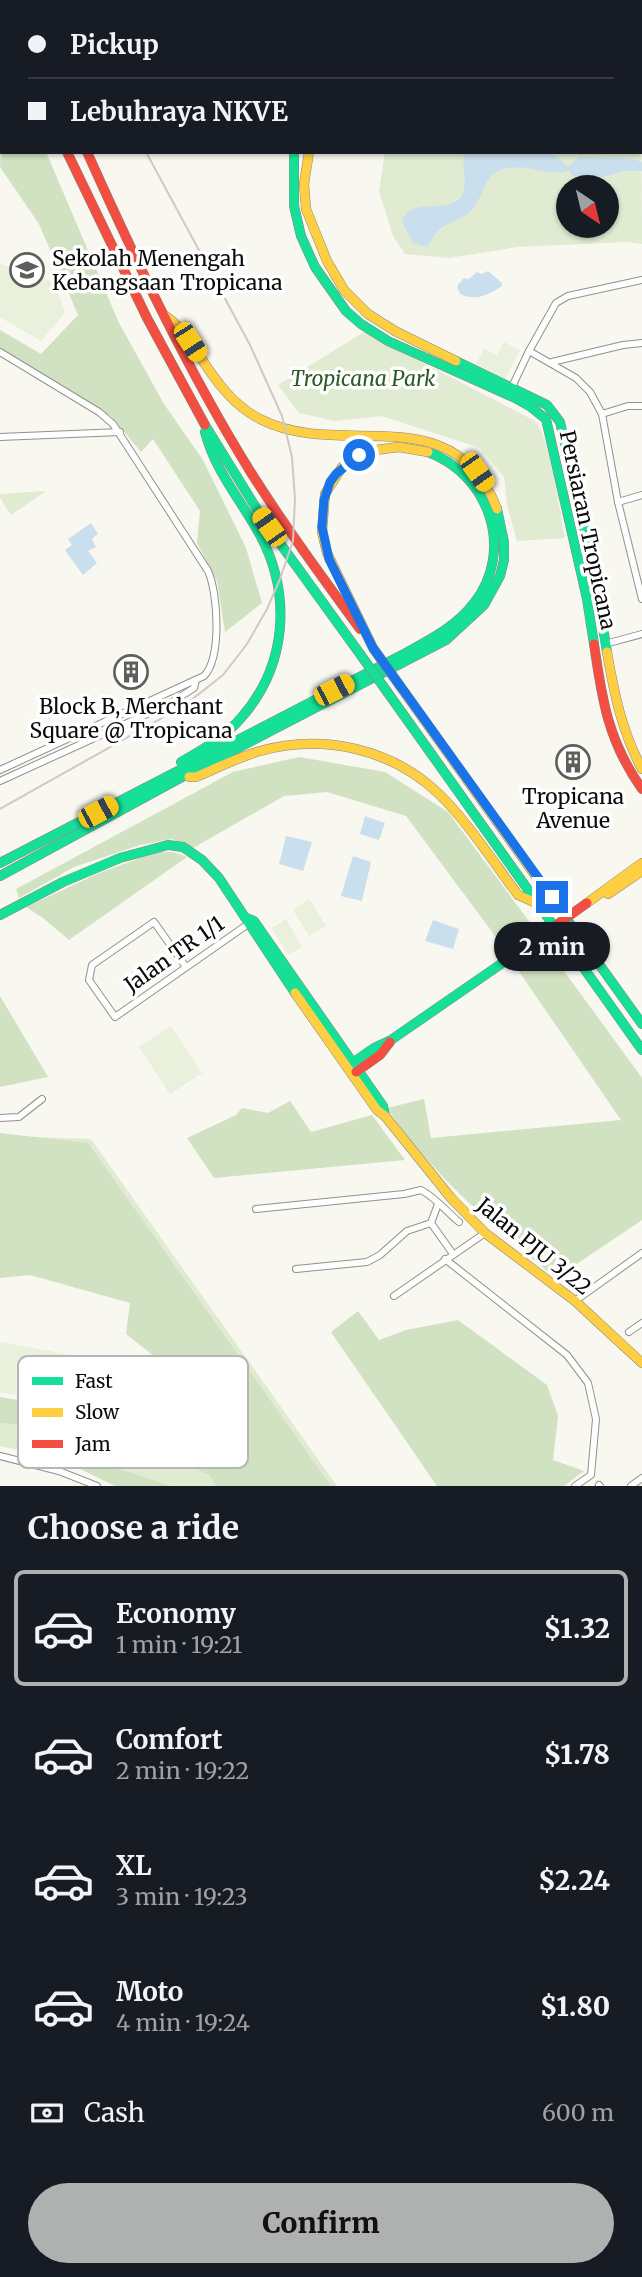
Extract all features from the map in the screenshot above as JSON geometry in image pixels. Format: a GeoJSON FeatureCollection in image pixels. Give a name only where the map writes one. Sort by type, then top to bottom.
{"type":"FeatureCollection","features":[{"type":"Feature","properties":{"kind":"main road"},"geometry":{"type":"LineString","coordinates":[[68,154],[134,292],[205,426],[255,506],[642,1050]]}},
{"type":"Feature","properties":{"kind":"main road"},"geometry":{"type":"LineString","coordinates":[[88,154],[164,315],[249,469],[373,648],[642,1024]]}},
{"type":"Feature","properties":{"kind":"main road","name":"Persiaran Tropicana"},"geometry":{"type":"LineString","coordinates":[[294,154],[293,207],[299,237],[314,267],[347,311],[360,323],[389,341],[547,405],[560,422],[606,643],[611,686],[620,724],[642,769]]}},
{"type":"Feature","properties":{"kind":"main road","name":"Persiaran Tropicana"},"geometry":{"type":"LineString","coordinates":[[309,154],[304,184],[306,209],[327,261],[344,290],[368,314],[395,331],[510,392],[542,414],[550,429],[607,721],[622,758],[642,789]]}},
{"type":"Feature","properties":{"kind":"main road"},"geometry":{"type":"LineString","coordinates":[[0,877],[182,777],[415,658],[453,635],[480,612],[493,594],[501,573],[505,554],[501,518],[492,496],[477,472],[454,453],[430,441],[401,435],[303,432],[264,421],[239,406],[230,397],[177,322],[164,315]]}},
{"type":"Feature","properties":{"kind":"main road"},"geometry":{"type":"LineString","coordinates":[[171,774],[180,763],[219,737],[248,709],[270,672],[281,634],[282,606],[276,571],[261,536],[211,453],[205,426]]}},
{"type":"Feature","properties":{"kind":"main road"},"geometry":{"type":"LineString","coordinates":[[0,863],[404,654],[467,612],[492,571],[496,548],[493,524],[486,502],[475,485],[459,468],[435,452],[413,447],[381,448],[359,455],[336,474],[324,500],[322,527],[325,549],[373,648]]}},
{"type":"Feature","properties":{"kind":"main road"},"geometry":{"type":"LineString","coordinates":[[594,644],[606,643]]}},
{"type":"Feature","properties":{"kind":"main road"},"geometry":{"type":"LineString","coordinates":[[182,777],[196,778],[260,751],[296,744],[344,745],[373,753],[410,771],[439,794],[518,895],[538,903]]}},
{"type":"Feature","properties":{"kind":"main road","name":"Jalan PJU 3/22"},"geometry":{"type":"LineString","coordinates":[[0,915],[87,871],[159,845],[180,846],[198,856],[249,921],[352,1069],[377,1110],[385,1116],[451,1198],[485,1233],[575,1301],[642,1363]]}},
{"type":"Feature","properties":{"kind":"main road"},"geometry":{"type":"LineString","coordinates":[[352,1069],[380,1055],[391,1040],[642,863]]}},
{"type":"Feature","properties":{"kind":"main road"},"geometry":{"type":"LineString","coordinates":[[587,903],[599,899],[642,871]]}},
{"type":"Feature","properties":{"kind":"street"},"geometry":{"type":"LineString","coordinates":[[510,392],[556,303],[568,296],[642,280]]}},
{"type":"Feature","properties":{"kind":"street"},"geometry":{"type":"LineString","coordinates":[[552,362],[642,343]]}},
{"type":"Feature","properties":{"kind":"street"},"geometry":{"type":"LineString","coordinates":[[529,351],[552,362],[583,385],[602,414],[618,502],[638,564],[642,599]]}},
{"type":"Feature","properties":{"kind":"street"},"geometry":{"type":"LineString","coordinates":[[0,352],[99,412],[120,432],[200,558],[214,583],[216,595],[213,663],[204,676],[0,770]]}},
{"type":"Feature","properties":{"kind":"street"},"geometry":{"type":"LineString","coordinates":[[602,414],[628,406],[642,406]]}},
{"type":"Feature","properties":{"kind":"street"},"geometry":{"type":"LineString","coordinates":[[0,437],[120,432]]}},
{"type":"Feature","properties":{"kind":"street"},"geometry":{"type":"LineString","coordinates":[[618,502],[642,495]]}},
{"type":"Feature","properties":{"kind":"street"},"geometry":{"type":"LineString","coordinates":[[606,643],[642,634]]}},
{"type":"Feature","properties":{"kind":"street"},"geometry":{"type":"LineString","coordinates":[[0,781],[169,704],[194,688],[196,680]]}},
{"type":"Feature","properties":{"kind":"street","name":"Jalan TR 1/1"},"geometry":{"type":"LineString","coordinates":[[186,967],[154,922],[92,965],[89,980],[114,1017],[186,967],[249,921]]}},
{"type":"Feature","properties":{"kind":"street"},"geometry":{"type":"LineString","coordinates":[[0,1118],[19,1117],[42,1099]]}},
{"type":"Feature","properties":{"kind":"street"},"geometry":{"type":"LineString","coordinates":[[256,1209],[421,1190],[459,1222]]}},
{"type":"Feature","properties":{"kind":"street"},"geometry":{"type":"LineString","coordinates":[[431,1223],[438,1204]]}},
{"type":"Feature","properties":{"kind":"street"},"geometry":{"type":"LineString","coordinates":[[431,1223],[453,1254]]}},
{"type":"Feature","properties":{"kind":"street"},"geometry":{"type":"LineString","coordinates":[[296,1269],[367,1262],[380,1255],[407,1231],[431,1223]]}},
{"type":"Feature","properties":{"kind":"street"},"geometry":{"type":"LineString","coordinates":[[394,1296],[485,1233]]}},
{"type":"Feature","properties":{"kind":"street"},"geometry":{"type":"LineString","coordinates":[[575,1301],[642,1253]]}},
{"type":"Feature","properties":{"kind":"street"},"geometry":{"type":"LineString","coordinates":[[445,1259],[566,1354],[588,1383],[596,1419],[591,1475],[575,1486]]}},
{"type":"Feature","properties":{"kind":"street"},"geometry":{"type":"LineString","coordinates":[[629,1332],[642,1323]]}},
{"type":"Feature","properties":{"kind":"street"},"geometry":{"type":"LineString","coordinates":[[0,1456],[18,1461]]}},
{"type":"Feature","properties":{"kind":"street"},"geometry":{"type":"LineString","coordinates":[[47,1468],[97,1486]]}},
{"type":"Feature","properties":{"kind":"street"},"geometry":{"type":"LineString","coordinates":[[631,1486],[642,1478]]}},
{"type":"Feature","properties":{"kind":"green space"},"geometry":{"type":"Polygon","coordinates":[[[0,154],[47,154],[119,323],[164,404],[203,460],[246,548],[262,603],[225,632],[217,581],[197,543],[200,511],[153,439],[141,452],[111,416],[0,353],[0,330],[41,354],[78,315],[39,224],[0,167],[0,154]]]}},
{"type":"Feature","properties":{"kind":"green space"},"geometry":{"type":"Polygon","coordinates":[[[385,154],[642,154],[642,244],[626,242],[517,247],[449,258],[405,254],[393,236],[379,191],[385,154]]]}},
{"type":"Feature","properties":{"kind":"green space"},"geometry":{"type":"Polygon","coordinates":[[[0,264],[54,282],[65,313],[41,341],[0,317],[0,264]]]}},
{"type":"Feature","properties":{"kind":"green space","name":"Tropicana Park"},"geometry":{"type":"Polygon","coordinates":[[[364,332],[535,421],[550,459],[565,538],[517,541],[507,505],[504,477],[480,448],[382,416],[335,421],[299,413],[278,385],[364,332]]]}},
{"type":"Feature","properties":{"kind":"green space"},"geometry":{"type":"Polygon","coordinates":[[[504,342],[520,350],[505,379],[476,364],[484,349],[497,355],[504,342]]]}},
{"type":"Feature","properties":{"kind":"green space"},"geometry":{"type":"Polygon","coordinates":[[[46,491],[11,515],[0,498],[0,494],[46,491]]]}},
{"type":"Feature","properties":{"kind":"green space"},"geometry":{"type":"Polygon","coordinates":[[[299,757],[385,772],[448,812],[537,932],[507,952],[406,816],[327,792],[284,796],[193,848],[172,839],[140,845],[74,867],[19,898],[16,889],[233,772],[299,757]]]}},
{"type":"Feature","properties":{"kind":"green space"},"geometry":{"type":"Polygon","coordinates":[[[156,852],[173,852],[187,857],[69,940],[26,907],[97,874],[156,852]]]}},
{"type":"Feature","properties":{"kind":"green space"},"geometry":{"type":"Polygon","coordinates":[[[309,899],[326,926],[309,936],[293,910],[309,899]]]}},
{"type":"Feature","properties":{"kind":"green space"},"geometry":{"type":"Polygon","coordinates":[[[286,919],[302,947],[288,955],[272,928],[286,919]]]}},
{"type":"Feature","properties":{"kind":"green space"},"geometry":{"type":"Polygon","coordinates":[[[548,949],[642,1078],[642,1220],[556,1278],[444,1178],[387,1108],[424,1099],[431,1138],[621,1120],[518,970],[548,949]]]}},
{"type":"Feature","properties":{"kind":"green space"},"geometry":{"type":"Polygon","coordinates":[[[0,996],[48,1077],[0,1087],[0,996]]]}},
{"type":"Feature","properties":{"kind":"green space"},"geometry":{"type":"Polygon","coordinates":[[[171,1026],[202,1073],[170,1094],[139,1047],[171,1026]]]}},
{"type":"Feature","properties":{"kind":"green space"},"geometry":{"type":"Polygon","coordinates":[[[290,1101],[311,1132],[372,1115],[405,1160],[214,1178],[187,1138],[236,1115],[242,1108],[268,1113],[290,1101]]]}},
{"type":"Feature","properties":{"kind":"green space"},"geometry":{"type":"Polygon","coordinates":[[[0,1133],[88,1143],[239,1356],[154,1356],[126,1334],[130,1303],[30,1275],[0,1278],[0,1133]]]}},
{"type":"Feature","properties":{"kind":"green space"},"geometry":{"type":"Polygon","coordinates":[[[0,1136],[91,1139],[245,1356],[173,1356],[0,1136]]]}},
{"type":"Feature","properties":{"kind":"green space"},"geometry":{"type":"Polygon","coordinates":[[[358,1311],[379,1340],[406,1330],[458,1320],[547,1385],[558,1416],[553,1460],[584,1471],[564,1486],[437,1486],[331,1332],[358,1311]]]}},
{"type":"Feature","properties":{"kind":"green space"},"geometry":{"type":"Polygon","coordinates":[[[0,1342],[77,1356],[18,1356],[18,1395],[0,1392],[0,1342]]]}},
{"type":"Feature","properties":{"kind":"green space"},"geometry":{"type":"Polygon","coordinates":[[[248,1360],[337,1486],[124,1486],[82,1468],[248,1468],[248,1360]]]}},
{"type":"Feature","properties":{"kind":"green space"},"geometry":{"type":"Polygon","coordinates":[[[248,1369],[331,1486],[216,1486],[210,1475],[194,1468],[248,1468],[248,1369]]]}},
{"type":"Feature","properties":{"kind":"green space"},"geometry":{"type":"Polygon","coordinates":[[[0,1397],[18,1400],[18,1425],[0,1423],[0,1397]]]}},
{"type":"Feature","properties":{"kind":"green space"},"geometry":{"type":"Polygon","coordinates":[[[0,1401],[18,1405],[18,1450],[0,1446],[0,1401]]]}},
{"type":"Feature","properties":{"kind":"green space"},"geometry":{"type":"Polygon","coordinates":[[[78,1468],[117,1468],[170,1486],[115,1486],[78,1468]]]}},
{"type":"Feature","properties":{"kind":"water"},"geometry":{"type":"Polygon","coordinates":[[[465,154],[548,154],[556,156],[568,167],[579,157],[626,158],[642,162],[642,171],[623,171],[610,175],[572,175],[569,171],[520,168],[497,171],[488,180],[476,205],[465,216],[440,229],[427,247],[413,243],[402,222],[407,214],[413,209],[448,205],[456,201],[462,195],[465,154]]]}},
{"type":"Feature","properties":{"kind":"water"},"geometry":{"type":"Polygon","coordinates":[[[488,271],[502,286],[478,297],[460,294],[457,286],[464,278],[469,279],[477,272],[482,274],[488,271]]]}},
{"type":"Feature","properties":{"kind":"water"},"geometry":{"type":"Polygon","coordinates":[[[91,523],[98,534],[92,539],[96,547],[88,551],[97,563],[83,575],[65,550],[72,545],[68,539],[91,523]]]}},
{"type":"Feature","properties":{"kind":"water"},"geometry":{"type":"Polygon","coordinates":[[[365,816],[385,823],[379,840],[360,834],[365,816]]]}},
{"type":"Feature","properties":{"kind":"water"},"geometry":{"type":"Polygon","coordinates":[[[286,836],[312,842],[303,871],[279,864],[286,836]]]}},
{"type":"Feature","properties":{"kind":"water"},"geometry":{"type":"Polygon","coordinates":[[[353,856],[371,862],[362,901],[341,896],[353,856]]]}},
{"type":"Feature","properties":{"kind":"water"},"geometry":{"type":"Polygon","coordinates":[[[433,920],[459,929],[453,949],[425,941],[433,920]]]}},
{"type":"Feature","properties":{"kind":"tram line"},"geometry":{"type":"LineString","coordinates":[[0,809],[185,705],[223,675],[247,644],[267,609],[293,541],[295,499],[292,457],[282,416],[250,345],[147,154]]}},
{"type":"Feature","properties":{"kind":"traffic: fast"},"geometry":{"type":"LineString","coordinates":[[294,154],[294,206],[301,236],[315,267],[346,311],[388,341],[513,397],[546,419],[587,599],[594,644]]}},
{"type":"Feature","properties":{"kind":"traffic: fast"},"geometry":{"type":"LineString","coordinates":[[456,361],[547,405],[560,422],[593,566],[607,652]]}},
{"type":"Feature","properties":{"kind":"traffic: fast"},"geometry":{"type":"LineString","coordinates":[[205,425],[266,524],[360,654]]}},
{"type":"Feature","properties":{"kind":"traffic: fast"},"geometry":{"type":"LineString","coordinates":[[181,762],[205,748],[241,718],[268,676],[280,630],[277,582],[270,558],[260,535],[215,460],[205,432]]}},
{"type":"Feature","properties":{"kind":"traffic: fast"},"geometry":{"type":"LineString","coordinates":[[0,863],[404,654],[442,632],[467,612],[486,583],[493,561],[494,538],[490,517],[481,496],[467,478],[449,463],[428,452]]}},
{"type":"Feature","properties":{"kind":"traffic: fast"},"geometry":{"type":"LineString","coordinates":[[0,876],[182,777],[446,640],[484,605],[500,576],[504,560],[504,542],[497,509]]}},
{"type":"Feature","properties":{"kind":"traffic: fast"},"geometry":{"type":"LineString","coordinates":[[373,648],[400,686]]}},
{"type":"Feature","properties":{"kind":"traffic: fast"},"geometry":{"type":"LineString","coordinates":[[360,654],[388,693]]}},
{"type":"Feature","properties":{"kind":"traffic: fast"},"geometry":{"type":"LineString","coordinates":[[388,693],[642,1050]]}},
{"type":"Feature","properties":{"kind":"traffic: fast"},"geometry":{"type":"LineString","coordinates":[[0,915],[63,882],[120,858],[168,845],[183,847],[202,860],[219,878],[295,993]]}},
{"type":"Feature","properties":{"kind":"traffic: fast"},"geometry":{"type":"LineString","coordinates":[[558,907],[642,1024]]}},
{"type":"Feature","properties":{"kind":"traffic: fast"},"geometry":{"type":"LineString","coordinates":[[247,918],[254,921],[383,1106],[385,1116]]}},
{"type":"Feature","properties":{"kind":"traffic: fast"},"geometry":{"type":"LineString","coordinates":[[348,1066],[391,1040],[527,946]]}},
{"type":"Feature","properties":{"kind":"traffic: slow"},"geometry":{"type":"LineString","coordinates":[[309,154],[304,184],[306,209],[327,261],[344,290],[368,314],[395,331],[456,361]]}},
{"type":"Feature","properties":{"kind":"traffic: slow"},"geometry":{"type":"LineString","coordinates":[[164,315],[175,323],[226,392],[243,408],[262,420],[293,431],[425,441],[453,453],[478,474],[497,509]]}},
{"type":"Feature","properties":{"kind":"traffic: slow"},"geometry":{"type":"LineString","coordinates":[[373,648],[327,553],[322,532],[325,494],[342,467],[368,451],[399,447],[428,452]]}},
{"type":"Feature","properties":{"kind":"traffic: slow"},"geometry":{"type":"LineString","coordinates":[[607,652],[620,712],[642,769]]}},
{"type":"Feature","properties":{"kind":"traffic: slow"},"geometry":{"type":"LineString","coordinates":[[400,686],[558,907]]}},
{"type":"Feature","properties":{"kind":"traffic: slow"},"geometry":{"type":"LineString","coordinates":[[189,777],[196,777],[252,753],[284,746],[332,745],[378,756],[420,778],[439,794],[470,829],[518,895],[536,903]]}},
{"type":"Feature","properties":{"kind":"traffic: slow"},"geometry":{"type":"LineString","coordinates":[[587,903],[642,863]]}},
{"type":"Feature","properties":{"kind":"traffic: slow"},"geometry":{"type":"LineString","coordinates":[[608,894],[642,871]]}},
{"type":"Feature","properties":{"kind":"traffic: slow"},"geometry":{"type":"LineString","coordinates":[[295,993],[377,1110],[385,1116],[451,1198],[485,1233],[575,1301],[642,1363]]}},
{"type":"Feature","properties":{"kind":"traffic: jam"},"geometry":{"type":"LineString","coordinates":[[68,154],[147,318],[205,425]]}},
{"type":"Feature","properties":{"kind":"traffic: jam"},"geometry":{"type":"LineString","coordinates":[[88,154],[163,314],[227,432],[276,511],[360,629]]}},
{"type":"Feature","properties":{"kind":"traffic: jam"},"geometry":{"type":"LineString","coordinates":[[594,644],[608,720],[621,754],[642,789]]}},
{"type":"Feature","properties":{"kind":"traffic: jam"},"geometry":{"type":"LineString","coordinates":[[527,946],[587,903]]}},
{"type":"Feature","properties":{"kind":"traffic: jam"},"geometry":{"type":"LineString","coordinates":[[356,1072],[380,1055],[390,1042]]}},
{"type":"Feature","properties":{"kind":"place","name":"Sekolah Menengah Kebangsaan Tropicana"},"geometry":{"type":"Point","coordinates":[27,270]}},
{"type":"Feature","properties":{"kind":"place","name":"Block B, Merchant Square @ Tropicana"},"geometry":{"type":"Point","coordinates":[131,672]}},
{"type":"Feature","properties":{"kind":"place","name":"Tropicana Avenue"},"geometry":{"type":"Point","coordinates":[573,762]}},
{"type":"Feature","properties":{"kind":"route"},"geometry":{"type":"LineString","coordinates":[[359,455],[336,474],[324,500],[321,518],[329,559],[373,648],[552,897]]}}]}
